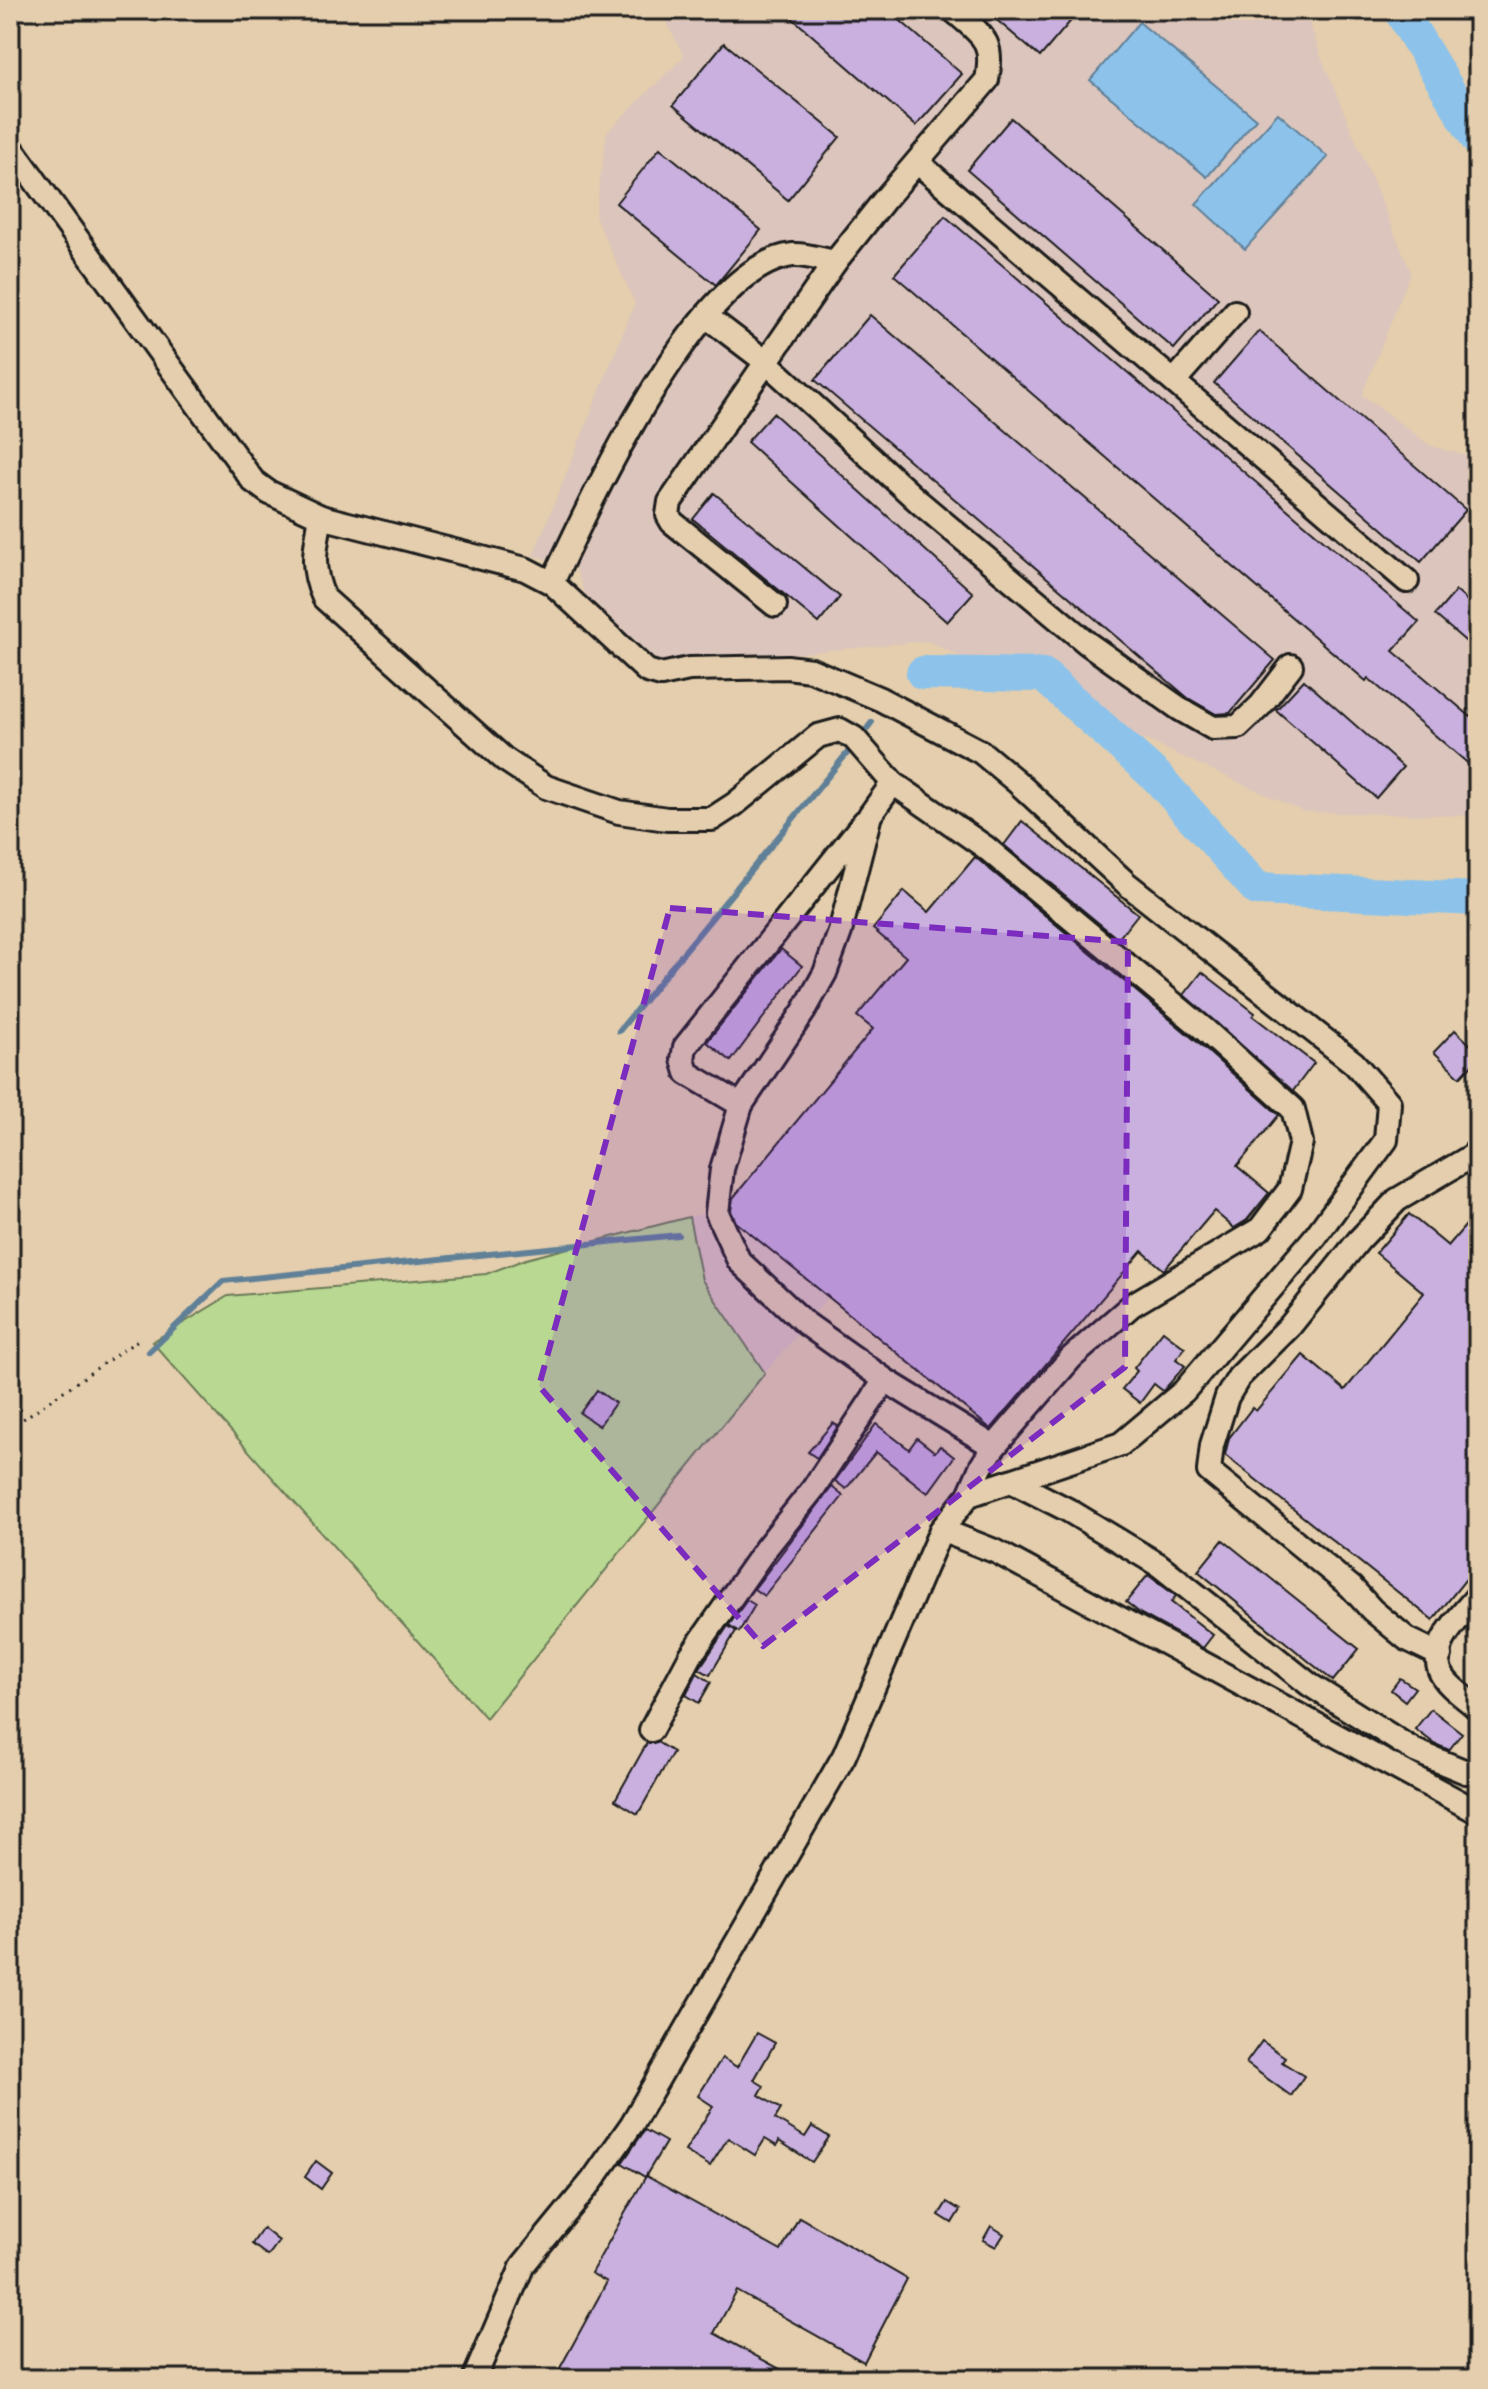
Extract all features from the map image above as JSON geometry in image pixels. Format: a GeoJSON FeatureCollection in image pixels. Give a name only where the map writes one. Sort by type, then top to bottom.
{"type":"FeatureCollection","features":[{"type":"Feature","properties":{"kind":"street"},"geometry":{"type":"LineString","coordinates":[[775,605],[672,522],[668,515],[670,502],[835,262],[987,80],[992,57],[984,38],[953,10]]}},
{"type":"Feature","properties":{"kind":"street"},"geometry":{"type":"LineString","coordinates":[[10,146],[253,481],[268,492],[321,517],[525,569],[552,583],[647,671],[661,675],[689,669],[787,667],[811,670],[880,699],[981,752],[1127,884],[1354,1063],[1389,1103],[1386,1140],[1315,1237],[1184,1391],[1121,1444],[969,1495]]}},
{"type":"Feature","properties":{"kind":"street"},"geometry":{"type":"LineString","coordinates":[[917,162],[1407,581]]}},
{"type":"Feature","properties":{"kind":"street"},"geometry":{"type":"LineString","coordinates":[[552,583],[654,385],[677,350],[706,316],[753,272],[777,260],[794,255],[835,262]]}},
{"type":"Feature","properties":{"kind":"street"},"geometry":{"type":"LineString","coordinates":[[1175,380],[1235,312]]}},
{"type":"Feature","properties":{"kind":"street"},"geometry":{"type":"LineString","coordinates":[[706,316],[765,361],[919,502],[1087,643],[1180,709],[1213,728],[1238,727],[1261,705],[1291,666]]}},
{"type":"Feature","properties":{"kind":"street"},"geometry":{"type":"LineString","coordinates":[[321,517],[313,559],[316,580],[324,598],[504,759],[546,787],[619,812],[667,819],[712,819],[818,736],[840,730],[854,738],[893,783],[985,847],[1205,1030],[1293,1109],[1301,1142],[1290,1189],[1260,1229],[1132,1305],[1071,1358],[994,1447],[969,1495],[941,1530],[844,1756],[632,2124],[592,2181],[523,2265],[474,2379]]}},
{"type":"Feature","properties":{"kind":"street"},"geometry":{"type":"LineString","coordinates":[[741,1105],[687,1073],[683,1059],[685,1047],[893,783]]}},
{"type":"Feature","properties":{"kind":"street"},"geometry":{"type":"LineString","coordinates":[[870,815],[840,932],[825,973],[804,1011],[741,1105],[722,1169],[717,1213],[739,1261],[805,1323],[885,1380],[994,1447]]}},
{"type":"Feature","properties":{"kind":"street"},"geometry":{"type":"LineString","coordinates":[[1440,1655],[1407,1639],[1372,1610],[1351,1587],[1209,1471],[1212,1445],[1227,1397],[1239,1377],[1290,1326],[1359,1240],[1397,1200],[1472,1156],[1478,1149]]}},
{"type":"Feature","properties":{"kind":"street"},"geometry":{"type":"LineString","coordinates":[[651,1730],[691,1655],[766,1548],[813,1489],[885,1380]]}},
{"type":"Feature","properties":{"kind":"street"},"geometry":{"type":"LineString","coordinates":[[1013,1482],[1068,1510],[1159,1565],[1310,1685],[1402,1743],[1466,1772],[1478,1769]]}},
{"type":"Feature","properties":{"kind":"street"},"geometry":{"type":"LineString","coordinates":[[941,1530],[997,1552],[1432,1790],[1478,1812]]}},
{"type":"Feature","properties":{"kind":"street"},"geometry":{"type":"LineString","coordinates":[[1478,1595],[1441,1641],[1439,1662],[1444,1678],[1478,1709]]}},
{"type":"Feature","properties":{"kind":"path"},"geometry":{"type":"LineString","coordinates":[[10,1428],[138,1340]]}},
{"type":"Feature","properties":{"kind":"highlighted area"},"geometry":{"type":"Polygon","coordinates":[[[670,908],[1128,942],[1125,1367],[763,1646],[539,1386],[670,908]]]}},
{"type":"Feature","properties":{"kind":"shaded area"},"geometry":{"type":"Polygon","coordinates":[[[660,10],[1306,10],[1321,57],[1411,272],[1362,395],[1431,446],[1478,459],[1478,816],[1304,812],[927,641],[652,668],[590,608],[574,565],[533,556],[635,303],[595,216],[607,132],[684,56],[660,10]]]}},
{"type":"Feature","properties":{"kind":"shaded area"},"geometry":{"type":"Polygon","coordinates":[[[946,1155],[765,1373],[702,1280],[689,1217],[946,1155]]]}},
{"type":"Feature","properties":{"kind":"green space"},"geometry":{"type":"Polygon","coordinates":[[[689,1217],[702,1280],[765,1373],[486,1718],[152,1342],[228,1296],[486,1274],[526,1259],[689,1217]]]}},
{"type":"Feature","properties":{"kind":"water"},"geometry":{"type":"Polygon","coordinates":[[[1139,22],[1256,119],[1207,177],[1090,80],[1139,22]]]}},
{"type":"Feature","properties":{"kind":"water"},"geometry":{"type":"Polygon","coordinates":[[[1278,113],[1328,157],[1245,249],[1196,204],[1278,113]]]}},
{"type":"Feature","properties":{"kind":"building"},"geometry":{"type":"Polygon","coordinates":[[[783,10],[888,10],[962,74],[916,126],[783,10]]]}},
{"type":"Feature","properties":{"kind":"building"},"geometry":{"type":"Polygon","coordinates":[[[985,10],[1080,10],[1040,57],[985,10]]]}},
{"type":"Feature","properties":{"kind":"building"},"geometry":{"type":"Polygon","coordinates":[[[724,43],[840,137],[788,200],[673,105],[724,43]]]}},
{"type":"Feature","properties":{"kind":"building"},"geometry":{"type":"Polygon","coordinates":[[[1011,118],[1218,298],[1174,349],[967,170],[1011,118]]]}},
{"type":"Feature","properties":{"kind":"building"},"geometry":{"type":"Polygon","coordinates":[[[660,148],[761,230],[716,285],[616,203],[660,148]]]}},
{"type":"Feature","properties":{"kind":"building"},"geometry":{"type":"Polygon","coordinates":[[[945,216],[1419,622],[1393,651],[1478,723],[1478,772],[1368,678],[1366,681],[894,275],[945,216]]]}},
{"type":"Feature","properties":{"kind":"building"},"geometry":{"type":"Polygon","coordinates":[[[870,315],[1275,660],[1230,713],[1216,714],[1188,698],[815,380],[870,315]]]}},
{"type":"Feature","properties":{"kind":"building"},"geometry":{"type":"Polygon","coordinates":[[[1259,331],[1466,510],[1421,562],[1214,383],[1259,331]]]}},
{"type":"Feature","properties":{"kind":"building"},"geometry":{"type":"Polygon","coordinates":[[[773,413],[973,593],[947,622],[747,442],[773,413]]]}},
{"type":"Feature","properties":{"kind":"building"},"geometry":{"type":"Polygon","coordinates":[[[714,493],[840,597],[819,623],[693,519],[714,493]]]}},
{"type":"Feature","properties":{"kind":"building"},"geometry":{"type":"Polygon","coordinates":[[[1456,591],[1478,610],[1478,652],[1435,615],[1456,591]]]}},
{"type":"Feature","properties":{"kind":"building"},"geometry":{"type":"Polygon","coordinates":[[[1304,680],[1403,767],[1376,798],[1276,710],[1304,680]]]}},
{"type":"Feature","properties":{"kind":"building"},"geometry":{"type":"Polygon","coordinates":[[[1022,821],[1138,914],[1118,939],[1004,845],[1022,821]]]}},
{"type":"Feature","properties":{"kind":"building"},"geometry":{"type":"Polygon","coordinates":[[[975,857],[1196,1041],[1279,1115],[1237,1166],[1269,1193],[1247,1220],[1234,1228],[1214,1211],[1164,1270],[1142,1251],[991,1429],[736,1222],[731,1211],[733,1198],[873,1029],[857,1016],[906,957],[873,929],[904,891],[929,912],[975,857]]]}},
{"type":"Feature","properties":{"kind":"building"},"geometry":{"type":"Polygon","coordinates":[[[781,949],[802,966],[731,1061],[707,1042],[781,949]]]}},
{"type":"Feature","properties":{"kind":"building"},"geometry":{"type":"Polygon","coordinates":[[[1202,972],[1314,1063],[1293,1091],[1184,995],[1202,972]]]}},
{"type":"Feature","properties":{"kind":"building"},"geometry":{"type":"Polygon","coordinates":[[[1455,1030],[1478,1052],[1478,1058],[1460,1077],[1434,1052],[1455,1030]]]}},
{"type":"Feature","properties":{"kind":"building"},"geometry":{"type":"Polygon","coordinates":[[[1478,1211],[1478,1564],[1433,1620],[1225,1455],[1229,1438],[1252,1408],[1256,1411],[1303,1355],[1345,1390],[1424,1293],[1376,1253],[1409,1214],[1448,1246],[1478,1211]]]}},
{"type":"Feature","properties":{"kind":"building"},"geometry":{"type":"Polygon","coordinates":[[[1163,1331],[1185,1348],[1176,1359],[1185,1366],[1163,1391],[1154,1384],[1140,1403],[1122,1389],[1163,1331]]]}},
{"type":"Feature","properties":{"kind":"building"},"geometry":{"type":"Polygon","coordinates":[[[597,1390],[615,1403],[599,1426],[580,1413],[597,1390]]]}},
{"type":"Feature","properties":{"kind":"building"},"geometry":{"type":"Polygon","coordinates":[[[833,1423],[838,1426],[817,1458],[808,1452],[833,1423]]]}},
{"type":"Feature","properties":{"kind":"building"},"geometry":{"type":"Polygon","coordinates":[[[876,1424],[909,1449],[917,1438],[935,1452],[940,1446],[954,1457],[928,1493],[876,1452],[846,1489],[835,1481],[876,1424]]]}},
{"type":"Feature","properties":{"kind":"building"},"geometry":{"type":"Polygon","coordinates":[[[832,1487],[843,1496],[764,1596],[754,1589],[832,1487]]]}},
{"type":"Feature","properties":{"kind":"building"},"geometry":{"type":"Polygon","coordinates":[[[1223,1540],[1359,1649],[1333,1681],[1198,1571],[1223,1540]]]}},
{"type":"Feature","properties":{"kind":"building"},"geometry":{"type":"Polygon","coordinates":[[[1148,1575],[1176,1596],[1171,1602],[1213,1635],[1203,1648],[1141,1614],[1126,1602],[1148,1575]]]}},
{"type":"Feature","properties":{"kind":"building"},"geometry":{"type":"Polygon","coordinates":[[[747,1600],[755,1605],[739,1632],[729,1625],[747,1600]]]}},
{"type":"Feature","properties":{"kind":"building"},"geometry":{"type":"Polygon","coordinates":[[[728,1626],[736,1631],[710,1675],[699,1669],[728,1626]]]}},
{"type":"Feature","properties":{"kind":"building"},"geometry":{"type":"Polygon","coordinates":[[[697,1673],[711,1682],[699,1703],[686,1695],[697,1673]]]}},
{"type":"Feature","properties":{"kind":"building"},"geometry":{"type":"Polygon","coordinates":[[[1400,1678],[1415,1688],[1405,1701],[1391,1690],[1400,1678]]]}},
{"type":"Feature","properties":{"kind":"building"},"geometry":{"type":"Polygon","coordinates":[[[1431,1709],[1462,1733],[1449,1750],[1415,1729],[1431,1709]]]}},
{"type":"Feature","properties":{"kind":"building"},"geometry":{"type":"Polygon","coordinates":[[[657,1742],[673,1752],[638,1814],[615,1800],[647,1743],[657,1742]]]}},
{"type":"Feature","properties":{"kind":"building"},"geometry":{"type":"Polygon","coordinates":[[[757,2033],[775,2043],[754,2080],[764,2086],[759,2095],[781,2109],[775,2119],[805,2137],[812,2126],[829,2137],[812,2162],[779,2141],[777,2146],[765,2139],[755,2155],[728,2138],[710,2166],[685,2151],[713,2106],[698,2096],[722,2058],[737,2067],[757,2033]]]}},
{"type":"Feature","properties":{"kind":"building"},"geometry":{"type":"Polygon","coordinates":[[[1262,2041],[1285,2057],[1282,2062],[1304,2076],[1291,2096],[1246,2063],[1262,2041]]]}},
{"type":"Feature","properties":{"kind":"building"},"geometry":{"type":"Polygon","coordinates":[[[645,2130],[666,2142],[645,2177],[622,2163],[645,2130]]]}},
{"type":"Feature","properties":{"kind":"building"},"geometry":{"type":"Polygon","coordinates":[[[316,2161],[332,2173],[321,2189],[305,2177],[316,2161]]]}},
{"type":"Feature","properties":{"kind":"building"},"geometry":{"type":"Polygon","coordinates":[[[646,2176],[781,2251],[799,2217],[907,2279],[864,2362],[737,2291],[714,2333],[798,2379],[554,2379],[607,2282],[591,2273],[646,2176]]]}},
{"type":"Feature","properties":{"kind":"building"},"geometry":{"type":"Polygon","coordinates":[[[947,2202],[960,2210],[952,2223],[939,2215],[947,2202]]]}},
{"type":"Feature","properties":{"kind":"building"},"geometry":{"type":"Polygon","coordinates":[[[991,2226],[1004,2234],[996,2247],[983,2240],[991,2226]]]}},
{"type":"Feature","properties":{"kind":"building"},"geometry":{"type":"Polygon","coordinates":[[[263,2228],[279,2241],[268,2256],[252,2244],[263,2228]]]}},
{"type":"Feature","properties":{"kind":"waterway"},"geometry":{"type":"LineString","coordinates":[[1400,10],[1478,140]]}},
{"type":"Feature","properties":{"kind":"waterway"},"geometry":{"type":"LineString","coordinates":[[923,673],[1043,675],[1157,777],[1257,889],[1478,899]]}},
{"type":"Feature","properties":{"kind":"waterway"},"geometry":{"type":"LineString","coordinates":[[859,739],[872,722]]}},
{"type":"Feature","properties":{"kind":"waterway"},"geometry":{"type":"LineString","coordinates":[[619,1031],[853,746]]}},
{"type":"Feature","properties":{"kind":"waterway"},"geometry":{"type":"LineString","coordinates":[[149,1352],[223,1281],[678,1235]]}}]}
